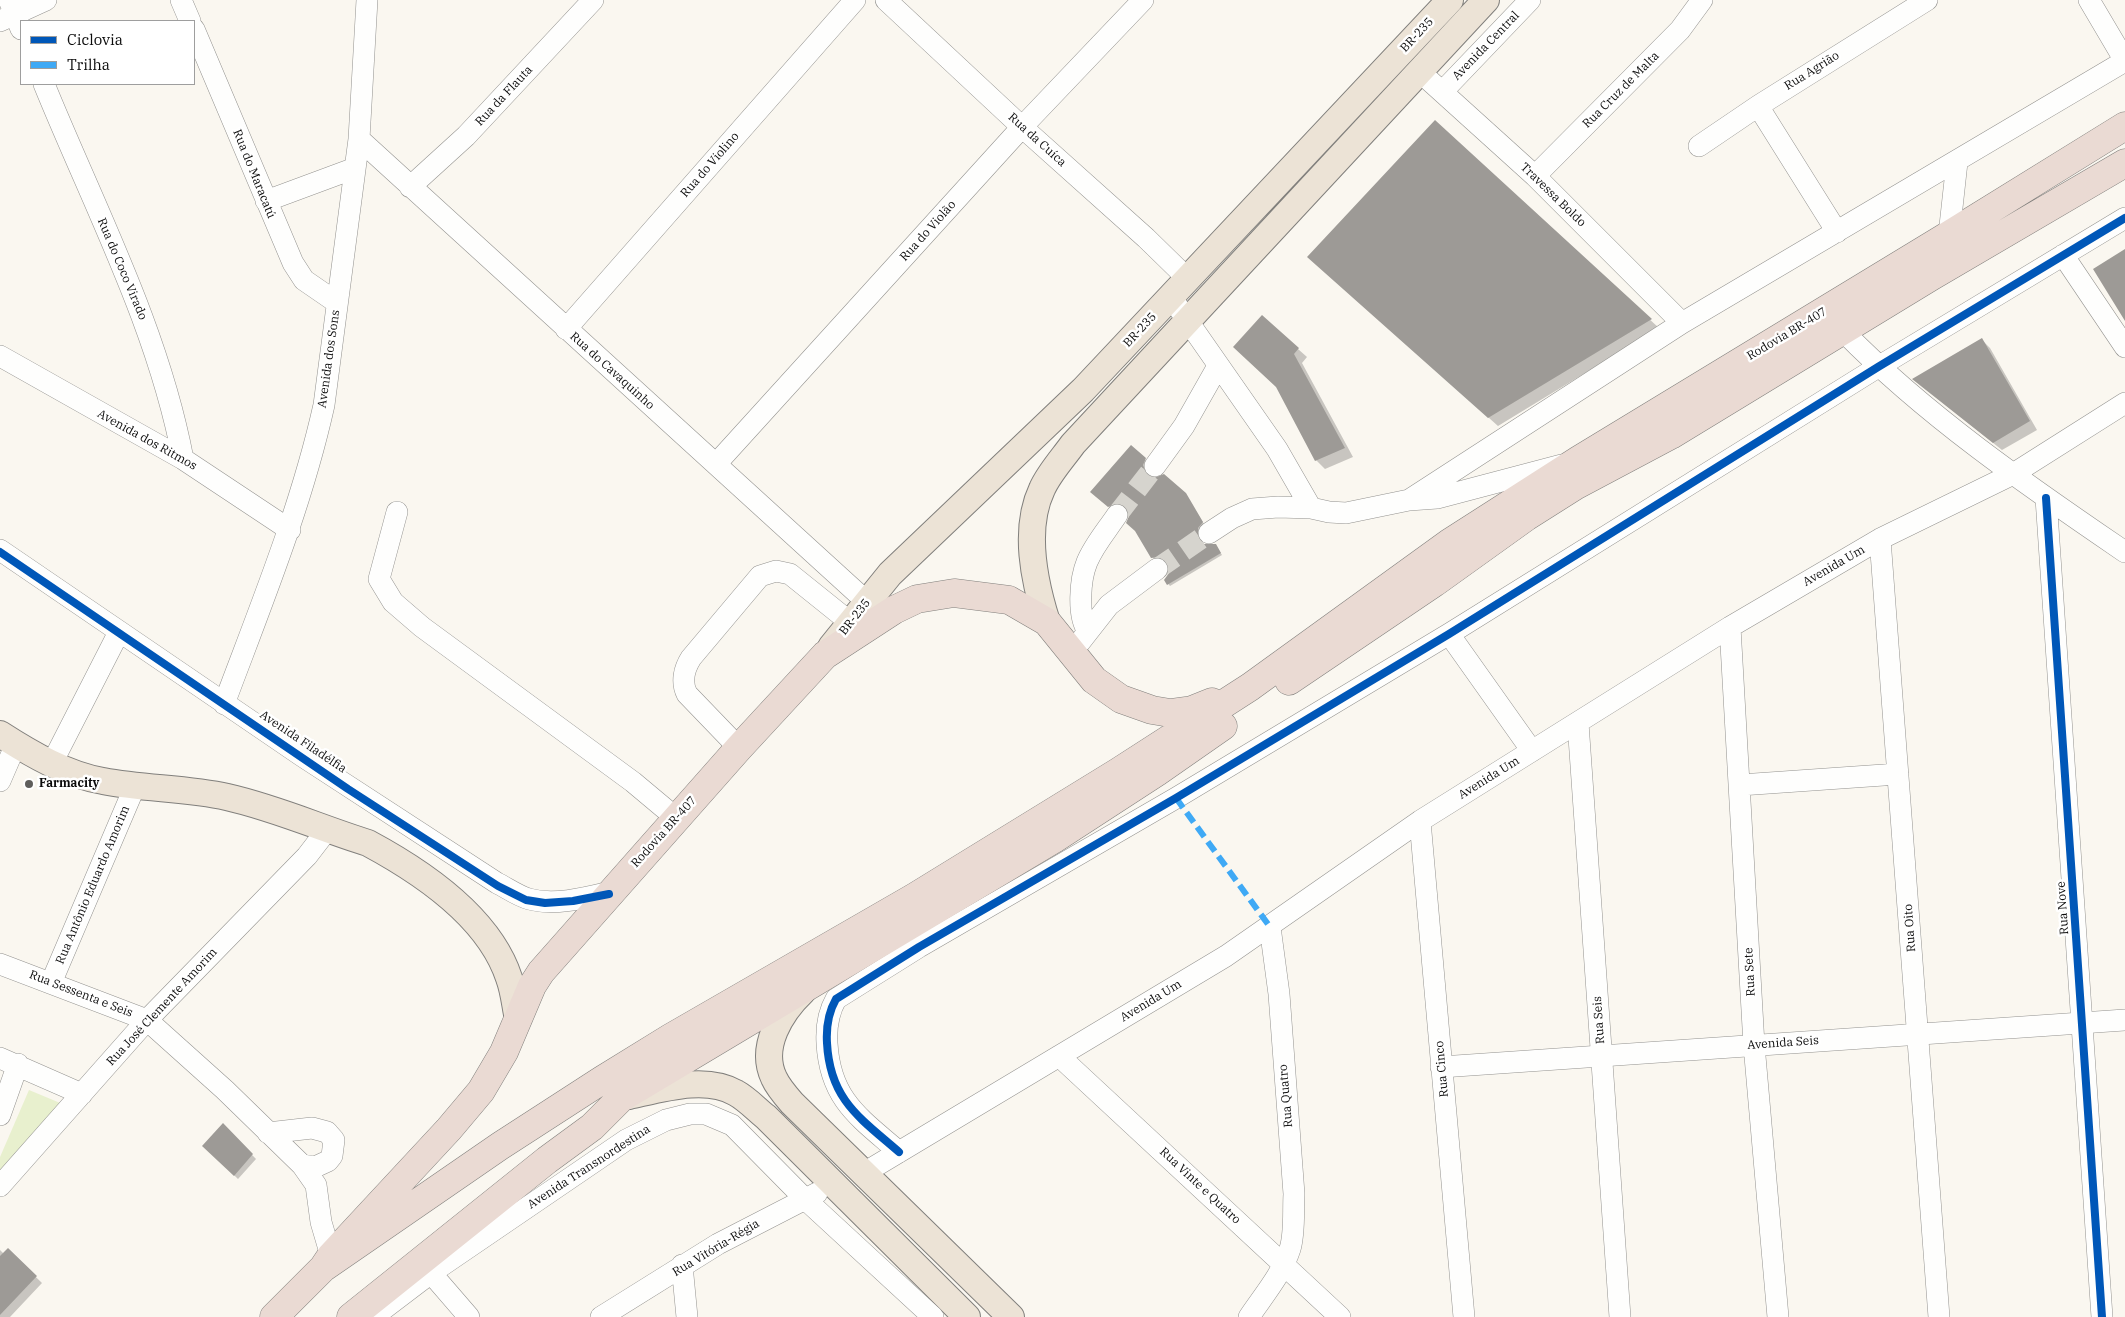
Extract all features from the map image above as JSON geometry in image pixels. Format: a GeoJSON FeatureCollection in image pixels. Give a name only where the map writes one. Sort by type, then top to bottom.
{"type":"FeatureCollection","features":[{"type":"Feature","properties":{"kind":"highway","name":"Rodovia BR-407"},"geometry":{"type":"LineString","coordinates":[[1250,687],[1449,543],[1577,461],[2125,126]]}},
{"type":"Feature","properties":{"kind":"highway"},"geometry":{"type":"LineString","coordinates":[[351,1317],[539,1166],[592,1128],[621,1098],[811,984],[913,937],[1054,839],[1157,772],[1434,583],[1526,517],[1575,486],[1671,435],[2125,164]]}},
{"type":"Feature","properties":{"kind":"highway","name":"Rodovia BR-407"},"geometry":{"type":"LineString","coordinates":[[327,1262],[449,1129],[481,1091],[504,1052],[536,979],[610,892],[738,748],[825,655],[894,610],[916,599],[939,594],[963,594],[1009,600],[1047,622]]}},
{"type":"Feature","properties":{"kind":"highway"},"geometry":{"type":"LineString","coordinates":[[1047,622],[1094,680],[1107,691],[1152,710],[1170,713],[1192,710],[1250,687]]}},
{"type":"Feature","properties":{"kind":"highway"},"geometry":{"type":"LineString","coordinates":[[274,1317],[327,1262],[602,1080],[686,1029],[913,898],[1118,772],[1250,687]]}},
{"type":"Feature","properties":{"kind":"main road","name":"BR-235"},"geometry":{"type":"LineString","coordinates":[[825,655],[890,574],[1050,424],[1450,0]]}},
{"type":"Feature","properties":{"kind":"main road"},"geometry":{"type":"LineString","coordinates":[[1047,622],[1038,593],[1033,528],[1042,488],[1073,444],[1486,0]]}},
{"type":"Feature","properties":{"kind":"main road"},"geometry":{"type":"LineString","coordinates":[[8,739],[52,763],[86,777],[135,786],[198,792],[244,800],[301,818],[327,830],[368,843],[462,906],[482,929],[497,952],[509,978],[518,1019]]}},
{"type":"Feature","properties":{"kind":"main road"},"geometry":{"type":"LineString","coordinates":[[811,984],[790,1004],[777,1023],[772,1038],[770,1067],[773,1078],[792,1103],[1011,1317]]}},
{"type":"Feature","properties":{"kind":"main road"},"geometry":{"type":"LineString","coordinates":[[621,1098],[658,1089],[697,1085],[719,1086],[735,1092],[750,1103],[968,1317]]}},
{"type":"Feature","properties":{"kind":"street"},"geometry":{"type":"LineString","coordinates":[[11,16],[46,0]]}},
{"type":"Feature","properties":{"kind":"street"},"geometry":{"type":"LineString","coordinates":[[181,0],[190,20]]}},
{"type":"Feature","properties":{"kind":"street"},"geometry":{"type":"LineString","coordinates":[[357,0],[367,22]]}},
{"type":"Feature","properties":{"kind":"street","name":"Avenida dos Sons"},"geometry":{"type":"LineString","coordinates":[[224,704],[290,530],[314,448],[324,405],[332,351],[336,302],[359,139],[367,0]]}},
{"type":"Feature","properties":{"kind":"street","name":"Rua da Flauta"},"geometry":{"type":"LineString","coordinates":[[410,187],[466,136],[592,0]]}},
{"type":"Feature","properties":{"kind":"street","name":"Rua do Violino"},"geometry":{"type":"LineString","coordinates":[[566,329],[855,0]]}},
{"type":"Feature","properties":{"kind":"street","name":"Rua da Cuíca"},"geometry":{"type":"LineString","coordinates":[[886,0],[1022,127],[1146,238],[1180,288],[1188,322],[1277,449],[1311,508]]}},
{"type":"Feature","properties":{"kind":"street","name":"Rua do Violão"},"geometry":{"type":"LineString","coordinates":[[716,464],[1022,127],[1143,0]]}},
{"type":"Feature","properties":{"kind":"street","name":"Avenida Central"},"geometry":{"type":"LineString","coordinates":[[1442,92],[1530,0]]}},
{"type":"Feature","properties":{"kind":"street","name":"Rua Cruz de Malta"},"geometry":{"type":"LineString","coordinates":[[1535,176],[1680,30],[1702,0]]}},
{"type":"Feature","properties":{"kind":"street","name":"Rua Agrião"},"geometry":{"type":"LineString","coordinates":[[1700,146],[1758,106],[1927,0]]}},
{"type":"Feature","properties":{"kind":"street"},"geometry":{"type":"LineString","coordinates":[[1409,500],[1682,323],[2125,61],[2090,0]]}},
{"type":"Feature","properties":{"kind":"street","name":"Rua do Maracatú"},"geometry":{"type":"LineString","coordinates":[[195,31],[293,262],[304,280],[336,302]]}},
{"type":"Feature","properties":{"kind":"street","name":"Travessa Boldo"},"geometry":{"type":"LineString","coordinates":[[1420,72],[1535,176],[1682,323]]}},
{"type":"Feature","properties":{"kind":"street","name":"Rua do Coco Virado"},"geometry":{"type":"LineString","coordinates":[[44,85],[150,334],[174,412],[183,459]]}},
{"type":"Feature","properties":{"kind":"street"},"geometry":{"type":"LineString","coordinates":[[1758,106],[1838,232]]}},
{"type":"Feature","properties":{"kind":"street","name":"Rua do Cavaquinho"},"geometry":{"type":"LineString","coordinates":[[359,139],[867,602]]}},
{"type":"Feature","properties":{"kind":"street"},"geometry":{"type":"LineString","coordinates":[[1949,235],[1957,162]]}},
{"type":"Feature","properties":{"kind":"street"},"geometry":{"type":"LineString","coordinates":[[266,201],[355,168]]}},
{"type":"Feature","properties":{"kind":"street"},"geometry":{"type":"LineString","coordinates":[[899,1152],[848,1105],[838,1091],[828,1053],[827,1020],[836,998],[913,937],[1185,793],[1449,634],[1878,367],[2125,218]]}},
{"type":"Feature","properties":{"kind":"street"},"geometry":{"type":"LineString","coordinates":[[2063,255],[2125,347]]}},
{"type":"Feature","properties":{"kind":"street"},"geometry":{"type":"LineString","coordinates":[[1843,331],[1878,367],[2013,474],[2125,552]]}},
{"type":"Feature","properties":{"kind":"street","name":"Avenida dos Ritmos"},"geometry":{"type":"LineString","coordinates":[[0,356],[183,459],[290,530]]}},
{"type":"Feature","properties":{"kind":"street"},"geometry":{"type":"LineString","coordinates":[[1155,466],[1184,426],[1218,366]]}},
{"type":"Feature","properties":{"kind":"street","name":"Avenida Um"},"geometry":{"type":"LineString","coordinates":[[864,1173],[1270,927],[1420,821],[1730,627],[1880,539],[2013,474],[2125,403]]}},
{"type":"Feature","properties":{"kind":"street"},"geometry":{"type":"LineString","coordinates":[[1209,533],[1232,518],[1252,509],[1278,507],[1311,508],[1346,513],[1409,500],[1437,498],[1577,461]]}},
{"type":"Feature","properties":{"kind":"street","name":"Rua Nove"},"geometry":{"type":"LineString","coordinates":[[2046,498],[2102,1317]]}},
{"type":"Feature","properties":{"kind":"street"},"geometry":{"type":"LineString","coordinates":[[397,512],[379,579],[393,602],[422,627],[633,782],[676,818]]}},
{"type":"Feature","properties":{"kind":"street"},"geometry":{"type":"LineString","coordinates":[[1088,631],[1083,625],[1080,607],[1087,563],[1117,515]]}},
{"type":"Feature","properties":{"kind":"street","name":"Rua Oito"},"geometry":{"type":"LineString","coordinates":[[1880,539],[1939,1317]]}},
{"type":"Feature","properties":{"kind":"street","name":"Avenida Filadélfia"},"geometry":{"type":"LineString","coordinates":[[0,550],[224,704],[485,876],[528,899],[561,901],[610,892]]}},
{"type":"Feature","properties":{"kind":"street"},"geometry":{"type":"LineString","coordinates":[[1072,653],[1109,605],[1157,569]]}},
{"type":"Feature","properties":{"kind":"street"},"geometry":{"type":"LineString","coordinates":[[738,748],[687,694],[684,686],[685,672],[692,658],[760,576],[776,571],[790,574],[851,623]]}},
{"type":"Feature","properties":{"kind":"street","name":"Rua Sete"},"geometry":{"type":"LineString","coordinates":[[1730,627],[1754,1045],[1778,1317]]}},
{"type":"Feature","properties":{"kind":"street"},"geometry":{"type":"LineString","coordinates":[[52,763],[119,632]]}},
{"type":"Feature","properties":{"kind":"street"},"geometry":{"type":"LineString","coordinates":[[1449,634],[1532,752]]}},
{"type":"Feature","properties":{"kind":"street","name":"Rua Seis"},"geometry":{"type":"LineString","coordinates":[[1578,723],[1620,1317]]}},
{"type":"Feature","properties":{"kind":"street"},"geometry":{"type":"LineString","coordinates":[[0,781],[8,739]]}},
{"type":"Feature","properties":{"kind":"street"},"geometry":{"type":"LineString","coordinates":[[1740,786],[1898,774]]}},
{"type":"Feature","properties":{"kind":"street","name":"Rua Antônio Eduardo Amorim"},"geometry":{"type":"LineString","coordinates":[[51,983],[135,786]]}},
{"type":"Feature","properties":{"kind":"street","name":"Rua Cinco"},"geometry":{"type":"LineString","coordinates":[[1420,821],[1464,1317]]}},
{"type":"Feature","properties":{"kind":"street","name":"Rua José Clemente Amorim"},"geometry":{"type":"LineString","coordinates":[[0,1186],[147,1020],[307,856],[327,830]]}},
{"type":"Feature","properties":{"kind":"street","name":"Rua Quatro"},"geometry":{"type":"LineString","coordinates":[[1249,1317],[1284,1264],[1290,1248],[1294,1194],[1279,994],[1270,927]]}},
{"type":"Feature","properties":{"kind":"street","name":"Rua Sessenta e Seis"},"geometry":{"type":"LineString","coordinates":[[0,964],[147,1020],[225,1090],[302,1165],[316,1185],[327,1262]]}},
{"type":"Feature","properties":{"kind":"street","name":"Avenida Seis"},"geometry":{"type":"LineString","coordinates":[[1441,1067],[2125,1020]]}},
{"type":"Feature","properties":{"kind":"street","name":"Rua Vinte e Quatro"},"geometry":{"type":"LineString","coordinates":[[1059,1056],[1340,1317]]}},
{"type":"Feature","properties":{"kind":"street"},"geometry":{"type":"LineString","coordinates":[[0,1115],[9,1061],[82,1094]]}},
{"type":"Feature","properties":{"kind":"street","name":"Avenida Transnordestina"},"geometry":{"type":"LineString","coordinates":[[373,1317],[431,1272],[626,1140],[659,1122],[690,1114],[706,1114],[732,1125],[805,1199],[924,1314]]}},
{"type":"Feature","properties":{"kind":"street"},"geometry":{"type":"LineString","coordinates":[[268,1132],[312,1128],[327,1132],[334,1140],[332,1156],[328,1161],[315,1166],[302,1165]]}},
{"type":"Feature","properties":{"kind":"street","name":"Rua Vitória-Régia"},"geometry":{"type":"LineString","coordinates":[[601,1317],[662,1281],[682,1265],[748,1227],[834,1185]]}},
{"type":"Feature","properties":{"kind":"street"},"geometry":{"type":"LineString","coordinates":[[682,1265],[692,1312]]}},
{"type":"Feature","properties":{"kind":"street"},"geometry":{"type":"LineString","coordinates":[[431,1272],[469,1317]]}},
{"type":"Feature","properties":{"kind":"green space"},"geometry":{"type":"Polygon","coordinates":[[[29,1090],[65,1105],[0,1174],[0,1157],[29,1090]]]}},
{"type":"Feature","properties":{"kind":"building"},"geometry":{"type":"Polygon","coordinates":[[[1435,120],[1652,319],[1488,418],[1307,257],[1435,120]]]}},
{"type":"Feature","properties":{"kind":"building"},"geometry":{"type":"Polygon","coordinates":[[[2125,249],[2125,321],[2093,269],[2125,249]]]}},
{"type":"Feature","properties":{"kind":"building"},"geometry":{"type":"Polygon","coordinates":[[[1262,315],[1299,348],[1294,354],[1345,448],[1315,461],[1276,387],[1233,347],[1262,315]]]}},
{"type":"Feature","properties":{"kind":"building"},"geometry":{"type":"Polygon","coordinates":[[[1982,338],[2030,421],[1993,443],[1912,379],[1982,338]]]}},
{"type":"Feature","properties":{"kind":"building"},"geometry":{"type":"Polygon","coordinates":[[[1131,445],[1146,458],[1143,465],[1147,476],[1154,478],[1164,474],[1186,493],[1203,522],[1198,528],[1198,539],[1204,544],[1216,544],[1221,553],[1167,585],[1164,580],[1169,573],[1167,562],[1161,557],[1151,558],[1135,531],[1126,523],[1129,516],[1128,509],[1118,503],[1108,507],[1090,492],[1131,445]]]}},
{"type":"Feature","properties":{"kind":"building"},"geometry":{"type":"Polygon","coordinates":[[[223,1123],[253,1154],[234,1176],[202,1146],[223,1123]]]}},
{"type":"Feature","properties":{"kind":"building"},"geometry":{"type":"Polygon","coordinates":[[[8,1248],[37,1276],[0,1315],[0,1256],[8,1248]]]}},
{"type":"Feature","properties":{"kind":"tunnel"},"geometry":{"type":"LineString","coordinates":[[1117,515],[1155,466]]}},
{"type":"Feature","properties":{"kind":"tunnel"},"geometry":{"type":"LineString","coordinates":[[1157,569],[1209,533]]}},
{"type":"Feature","properties":{"kind":"marked path"},"geometry":{"type":"LineString","coordinates":[[1176,798],[1270,927]]}},
{"type":"Feature","properties":{"kind":"cycle path"},"geometry":{"type":"LineString","coordinates":[[899,1152],[860,1118],[841,1094],[834,1079],[829,1063],[827,1031],[829,1015],[836,999],[919,947],[1176,798],[1449,634],[1878,367],[2125,218]]}},
{"type":"Feature","properties":{"kind":"cycle path"},"geometry":{"type":"LineString","coordinates":[[2046,498],[2102,1317]]}},
{"type":"Feature","properties":{"kind":"cycle path"},"geometry":{"type":"LineString","coordinates":[[0,552],[348,789],[498,886],[526,900],[545,903],[573,901],[609,894]]}},
{"type":"Feature","properties":{"kind":"place","name":"Farmacity"},"geometry":{"type":"Point","coordinates":[29,784]}}]}
